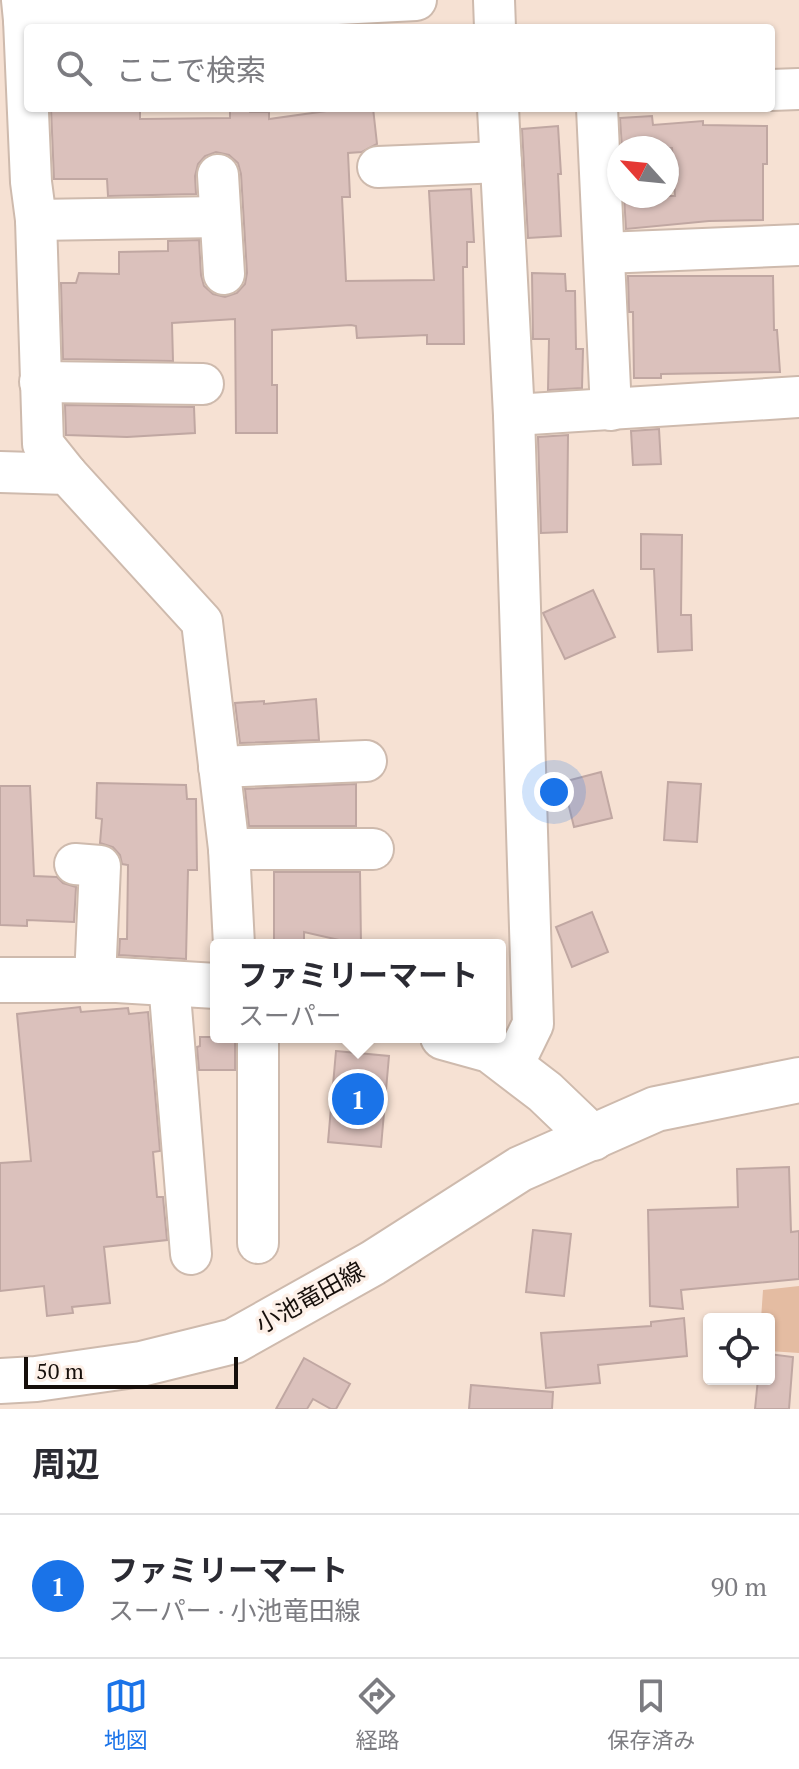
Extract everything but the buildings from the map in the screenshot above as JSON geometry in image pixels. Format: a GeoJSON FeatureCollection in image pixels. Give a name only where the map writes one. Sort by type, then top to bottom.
{"type":"FeatureCollection","features":[{"type":"Feature","properties":{"kind":"main road"},"geometry":{"type":"LineString","coordinates":[[0,980],[95,979],[210,985]]}},
{"type":"Feature","properties":{"kind":"main road"},"geometry":{"type":"LineString","coordinates":[[465,1043],[490,1050],[545,1092],[593,1138]]}},
{"type":"Feature","properties":{"kind":"main road","name":"小池竜田線"},"geometry":{"type":"LineString","coordinates":[[0,1381],[141,1364],[234,1341],[373,1263],[520,1169],[656,1109],[799,1080]]}},
{"type":"Feature","properties":{"kind":"street"},"geometry":{"type":"LineString","coordinates":[[234,939],[229,849],[202,622],[43,444],[22,196],[23,10],[416,0]]}},
{"type":"Feature","properties":{"kind":"street"},"geometry":{"type":"LineString","coordinates":[[494,0],[495,24]]}},
{"type":"Feature","properties":{"kind":"street"},"geometry":{"type":"LineString","coordinates":[[775,90],[799,89]]}},
{"type":"Feature","properties":{"kind":"street"},"geometry":{"type":"LineString","coordinates":[[498,112],[514,415],[533,1024],[512,1067]]}},
{"type":"Feature","properties":{"kind":"street"},"geometry":{"type":"LineString","coordinates":[[597,112],[611,410]]}},
{"type":"Feature","properties":{"kind":"street"},"geometry":{"type":"LineString","coordinates":[[378,167],[501,162]]}},
{"type":"Feature","properties":{"kind":"street"},"geometry":{"type":"LineString","coordinates":[[218,175],[224,274]]}},
{"type":"Feature","properties":{"kind":"street"},"geometry":{"type":"LineString","coordinates":[[22,196],[219,217]]}},
{"type":"Feature","properties":{"kind":"street"},"geometry":{"type":"LineString","coordinates":[[604,253],[799,245]]}},
{"type":"Feature","properties":{"kind":"street"},"geometry":{"type":"LineString","coordinates":[[40,382],[203,384]]}},
{"type":"Feature","properties":{"kind":"street"},"geometry":{"type":"LineString","coordinates":[[514,415],[799,397]]}},
{"type":"Feature","properties":{"kind":"street"},"geometry":{"type":"LineString","coordinates":[[0,472],[67,474]]}},
{"type":"Feature","properties":{"kind":"street"},"geometry":{"type":"LineString","coordinates":[[219,767],[366,761]]}},
{"type":"Feature","properties":{"kind":"street"},"geometry":{"type":"LineString","coordinates":[[229,849],[373,849]]}},
{"type":"Feature","properties":{"kind":"street"},"geometry":{"type":"LineString","coordinates":[[75,864],[100,866],[95,979]]}},
{"type":"Feature","properties":{"kind":"street"},"geometry":{"type":"LineString","coordinates":[[169,982],[191,1254]]}},
{"type":"Feature","properties":{"kind":"street"},"geometry":{"type":"LineString","coordinates":[[258,1043],[258,1243]]}},
{"type":"Feature","properties":{"kind":"shaded area"},"geometry":{"type":"Polygon","coordinates":[[[799,1286],[799,1353],[775,1351],[775,1313],[761,1313],[763,1290],[799,1286]]]}},
{"type":"Feature","properties":{"kind":"place","name":"ファミリーマート"},"geometry":{"type":"Point","coordinates":[358,1099]}}]}
